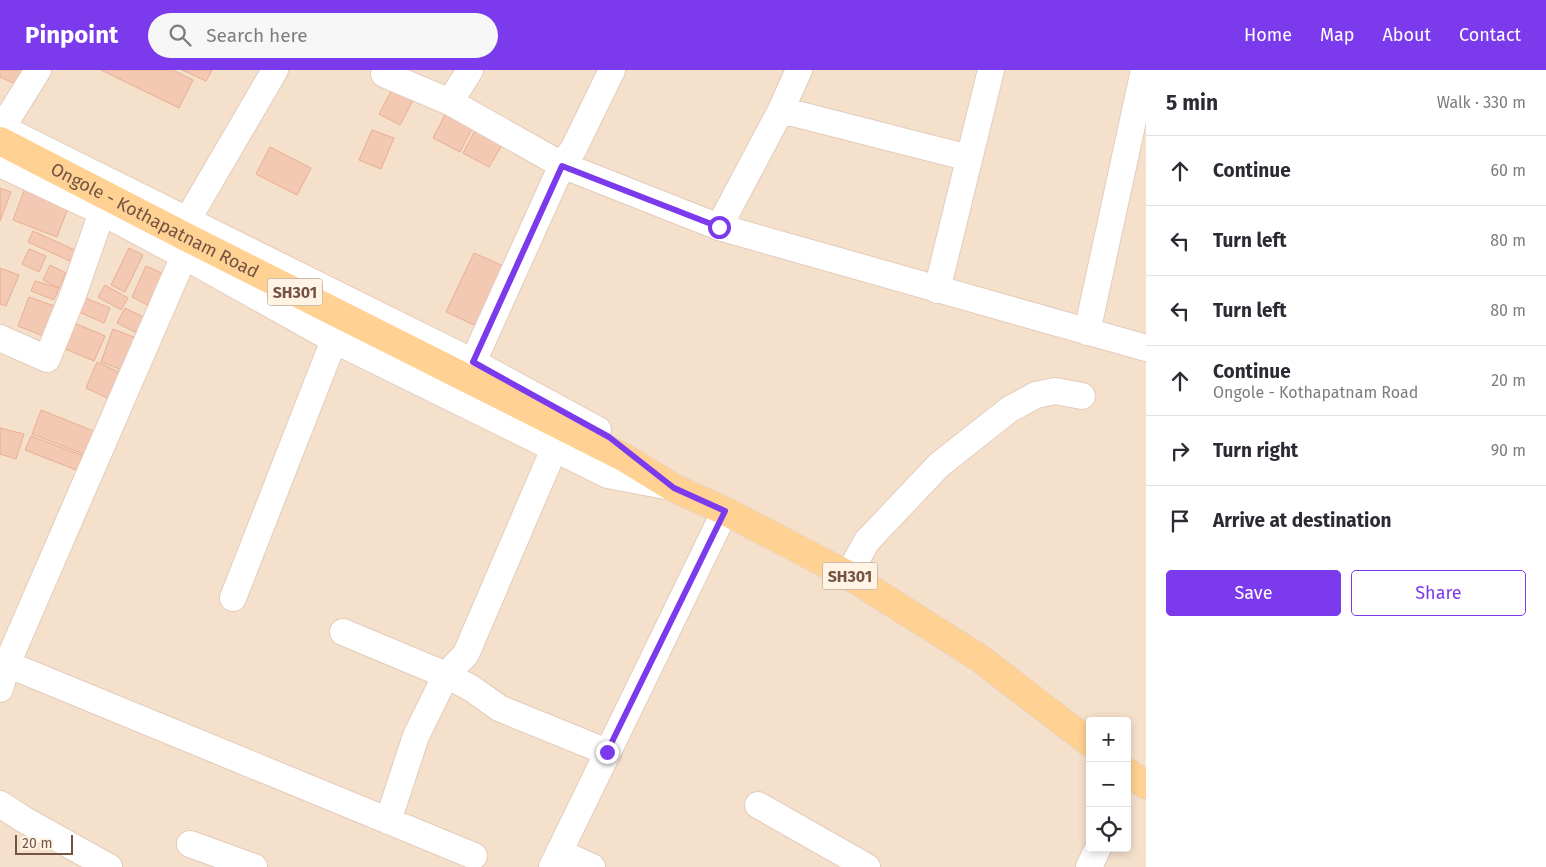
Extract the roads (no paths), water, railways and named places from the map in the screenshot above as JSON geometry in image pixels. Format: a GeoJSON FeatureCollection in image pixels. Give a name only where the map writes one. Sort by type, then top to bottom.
{"type":"FeatureCollection","features":[{"type":"Feature","properties":{"kind":"main road","name":"Ongole - Kothapatnam Road"},"geometry":{"type":"LineString","coordinates":[[0,132],[188,238],[625,458],[674,488],[725,511],[848,575],[978,657],[1086,740]]}},
{"type":"Feature","properties":{"kind":"street"},"geometry":{"type":"LineString","coordinates":[[38,70],[0,132],[188,219],[473,362],[609,437],[674,488]]}},
{"type":"Feature","properties":{"kind":"street"},"geometry":{"type":"LineString","coordinates":[[188,219],[275,70]]}},
{"type":"Feature","properties":{"kind":"street"},"geometry":{"type":"LineString","coordinates":[[450,102],[470,70]]}},
{"type":"Feature","properties":{"kind":"street"},"geometry":{"type":"LineString","coordinates":[[473,362],[562,166],[574,148],[612,70]]}},
{"type":"Feature","properties":{"kind":"street"},"geometry":{"type":"LineString","coordinates":[[719,227],[781,110],[799,70]]}},
{"type":"Feature","properties":{"kind":"street"},"geometry":{"type":"LineString","coordinates":[[937,290],[991,70]]}},
{"type":"Feature","properties":{"kind":"street"},"geometry":{"type":"LineString","coordinates":[[1087,332],[1144,70]]}},
{"type":"Feature","properties":{"kind":"street"},"geometry":{"type":"LineString","coordinates":[[384,74],[450,102],[562,166],[719,227],[1146,348]]}},
{"type":"Feature","properties":{"kind":"street"},"geometry":{"type":"LineString","coordinates":[[781,110],[969,158]]}},
{"type":"Feature","properties":{"kind":"street"},"geometry":{"type":"LineString","coordinates":[[0,164],[102,212],[334,340],[608,475],[674,488]]}},
{"type":"Feature","properties":{"kind":"street"},"geometry":{"type":"LineString","coordinates":[[0,338],[47,359],[73,294],[102,212]]}},
{"type":"Feature","properties":{"kind":"street"},"geometry":{"type":"LineString","coordinates":[[0,689],[7,664],[184,256]]}},
{"type":"Feature","properties":{"kind":"street"},"geometry":{"type":"LineString","coordinates":[[233,598],[334,340]]}},
{"type":"Feature","properties":{"kind":"street"},"geometry":{"type":"LineString","coordinates":[[848,575],[867,541],[939,465],[1010,409],[1036,396],[1055,392],[1082,396]]}},
{"type":"Feature","properties":{"kind":"street"},"geometry":{"type":"LineString","coordinates":[[388,821],[416,736],[446,675],[466,654],[554,449]]}},
{"type":"Feature","properties":{"kind":"street"},"geometry":{"type":"LineString","coordinates":[[592,867],[556,859],[725,511]]}},
{"type":"Feature","properties":{"kind":"street"},"geometry":{"type":"LineString","coordinates":[[343,632],[446,675],[471,688],[499,708],[607,752]]}},
{"type":"Feature","properties":{"kind":"street"},"geometry":{"type":"LineString","coordinates":[[7,664],[474,856]]}},
{"type":"Feature","properties":{"kind":"street"},"geometry":{"type":"LineString","coordinates":[[0,804],[108,867]]}},
{"type":"Feature","properties":{"kind":"street"},"geometry":{"type":"LineString","coordinates":[[758,806],[867,867]]}},
{"type":"Feature","properties":{"kind":"street"},"geometry":{"type":"LineString","coordinates":[[190,844],[254,867]]}},
{"type":"Feature","properties":{"kind":"street"},"geometry":{"type":"LineString","coordinates":[[1090,867],[1096,852]]}}]}
